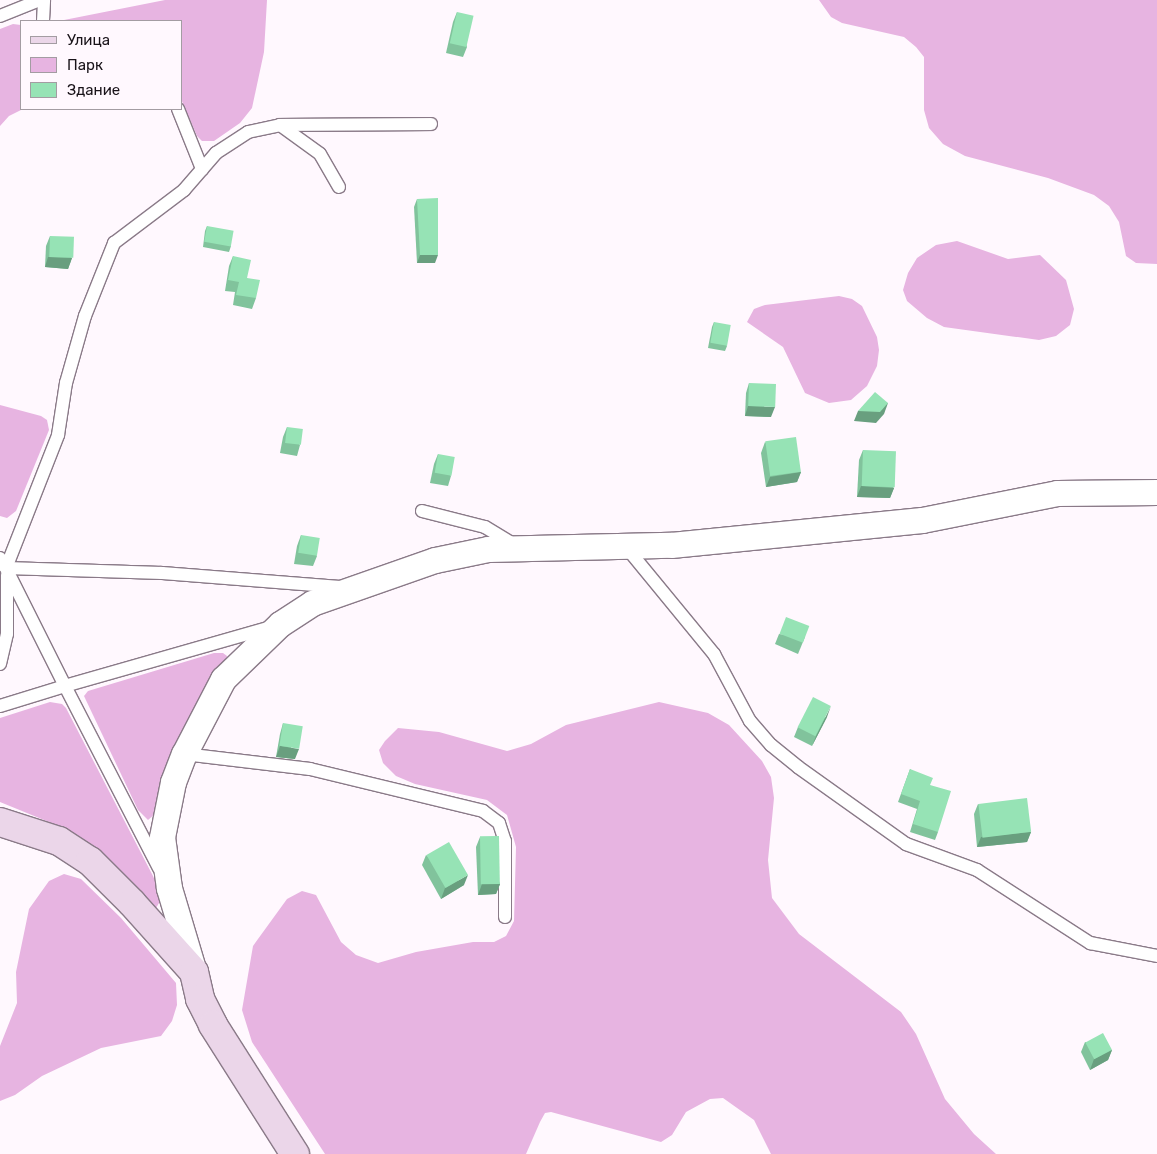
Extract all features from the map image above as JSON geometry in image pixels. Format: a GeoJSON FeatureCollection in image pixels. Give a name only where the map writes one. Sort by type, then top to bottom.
{"type":"FeatureCollection","features":[{"type":"Feature","properties":{"kind":"main road"},"geometry":{"type":"LineString","coordinates":[[0,822],[59,841],[90,861],[194,972],[200,999],[213,1025],[295,1154]]}},
{"type":"Feature","properties":{"kind":"street"},"geometry":{"type":"LineString","coordinates":[[194,972],[169,888],[162,837],[173,782],[184,754],[223,680],[280,624],[312,603],[350,588],[435,560],[517,546],[626,547],[880,526],[966,512],[1057,493],[1157,492]]}},
{"type":"Feature","properties":{"kind":"lane"},"geometry":{"type":"LineString","coordinates":[[0,16],[42,0],[43,20]]}},
{"type":"Feature","properties":{"kind":"lane"},"geometry":{"type":"LineString","coordinates":[[178,110],[202,169]]}},
{"type":"Feature","properties":{"kind":"lane"},"geometry":{"type":"LineString","coordinates":[[0,664],[9,615],[3,563],[58,435],[66,383],[85,316],[114,243],[184,190],[202,169],[234,140],[248,132],[280,125],[431,124]]}},
{"type":"Feature","properties":{"kind":"lane"},"geometry":{"type":"LineString","coordinates":[[280,125],[320,154],[339,187]]}},
{"type":"Feature","properties":{"kind":"lane"},"geometry":{"type":"LineString","coordinates":[[422,511],[485,527],[517,546]]}},
{"type":"Feature","properties":{"kind":"lane"},"geometry":{"type":"LineString","coordinates":[[626,547],[714,654],[750,721],[771,745],[798,767],[906,844],[977,870],[1090,943],[1157,956]]}},
{"type":"Feature","properties":{"kind":"lane"},"geometry":{"type":"LineString","coordinates":[[3,563],[350,588]]}},
{"type":"Feature","properties":{"kind":"lane"},"geometry":{"type":"LineString","coordinates":[[3,563],[169,888]]}},
{"type":"Feature","properties":{"kind":"lane"},"geometry":{"type":"LineString","coordinates":[[0,706],[280,624]]}},
{"type":"Feature","properties":{"kind":"lane"},"geometry":{"type":"LineString","coordinates":[[184,754],[310,769],[483,811],[499,823],[505,842],[505,917]]}},
{"type":"Feature","properties":{"kind":"green space"},"geometry":{"type":"Polygon","coordinates":[[[165,0],[267,0],[264,52],[252,108],[240,123],[214,141],[202,141],[197,136],[182,101],[182,20],[64,20],[165,0]]]}},
{"type":"Feature","properties":{"kind":"green space"},"geometry":{"type":"Polygon","coordinates":[[[819,0],[1157,0],[1157,264],[1136,263],[1126,256],[1119,222],[1109,206],[1094,195],[1048,178],[965,156],[943,144],[929,128],[924,110],[924,57],[916,47],[904,37],[842,23],[831,17],[819,0]]]}},
{"type":"Feature","properties":{"kind":"green space"},"geometry":{"type":"Polygon","coordinates":[[[13,24],[20,25],[21,110],[9,116],[0,126],[0,29],[13,24]]]}},
{"type":"Feature","properties":{"kind":"green space"},"geometry":{"type":"Polygon","coordinates":[[[957,241],[1008,259],[1040,255],[1066,280],[1074,309],[1070,325],[1056,336],[1039,340],[944,327],[927,318],[907,301],[903,290],[908,273],[917,258],[936,245],[957,241]]]}},
{"type":"Feature","properties":{"kind":"green space"},"geometry":{"type":"Polygon","coordinates":[[[839,296],[852,299],[862,306],[877,337],[879,350],[877,366],[867,386],[851,400],[829,403],[805,393],[783,347],[747,322],[754,309],[765,305],[839,296]]]}},
{"type":"Feature","properties":{"kind":"green space"},"geometry":{"type":"Polygon","coordinates":[[[0,405],[41,416],[47,420],[49,430],[16,511],[7,518],[0,516],[0,405]]]}},
{"type":"Feature","properties":{"kind":"green space"},"geometry":{"type":"Polygon","coordinates":[[[214,653],[223,653],[227,656],[226,663],[155,814],[148,820],[138,810],[84,696],[88,691],[214,653]]]}},
{"type":"Feature","properties":{"kind":"green space"},"geometry":{"type":"Polygon","coordinates":[[[50,702],[62,704],[66,708],[153,876],[162,898],[156,908],[148,904],[99,851],[66,829],[0,802],[0,718],[50,702]]]}},
{"type":"Feature","properties":{"kind":"green space"},"geometry":{"type":"Polygon","coordinates":[[[659,702],[708,713],[729,725],[762,761],[771,777],[774,798],[768,860],[772,898],[799,934],[901,1012],[916,1034],[945,1099],[974,1134],[996,1154],[771,1154],[754,1120],[723,1098],[710,1099],[686,1112],[672,1135],[661,1142],[551,1112],[545,1113],[526,1154],[325,1154],[252,1042],[242,1010],[253,946],[287,899],[302,891],[316,895],[341,942],[356,955],[378,963],[416,952],[473,942],[494,942],[506,936],[514,921],[516,847],[507,815],[487,800],[415,784],[396,776],[383,763],[379,750],[385,741],[398,728],[439,732],[507,751],[531,744],[566,725],[659,702]]]}},
{"type":"Feature","properties":{"kind":"green space"},"geometry":{"type":"Polygon","coordinates":[[[64,874],[81,879],[121,918],[176,983],[177,1005],[172,1021],[161,1036],[101,1048],[42,1076],[15,1095],[0,1101],[0,1046],[17,1003],[16,972],[29,909],[49,881],[64,874]]]}},
{"type":"Feature","properties":{"kind":"building"},"geometry":{"type":"Polygon","coordinates":[[[457,12],[474,16],[466,47],[450,43],[457,12]]]}},
{"type":"Feature","properties":{"kind":"building"},"geometry":{"type":"Polygon","coordinates":[[[438,198],[438,255],[420,255],[417,199],[438,198]]]}},
{"type":"Feature","properties":{"kind":"building"},"geometry":{"type":"Polygon","coordinates":[[[207,226],[234,231],[231,246],[204,242],[207,226]]]}},
{"type":"Feature","properties":{"kind":"building"},"geometry":{"type":"Polygon","coordinates":[[[50,236],[74,237],[73,258],[49,257],[50,236]]]}},
{"type":"Feature","properties":{"kind":"building"},"geometry":{"type":"Polygon","coordinates":[[[233,256],[251,260],[247,278],[260,280],[256,298],[236,295],[239,282],[228,280],[233,256]]]}},
{"type":"Feature","properties":{"kind":"building"},"geometry":{"type":"Polygon","coordinates":[[[714,322],[731,325],[727,346],[710,343],[714,322]]]}},
{"type":"Feature","properties":{"kind":"building"},"geometry":{"type":"Polygon","coordinates":[[[749,383],[776,384],[775,407],[748,406],[749,383]]]}},
{"type":"Feature","properties":{"kind":"building"},"geometry":{"type":"Polygon","coordinates":[[[875,392],[888,403],[880,412],[858,411],[875,392]]]}},
{"type":"Feature","properties":{"kind":"building"},"geometry":{"type":"Polygon","coordinates":[[[287,427],[303,429],[301,445],[285,443],[287,427]]]}},
{"type":"Feature","properties":{"kind":"building"},"geometry":{"type":"Polygon","coordinates":[[[796,437],[801,472],[770,476],[765,441],[796,437]]]}},
{"type":"Feature","properties":{"kind":"building"},"geometry":{"type":"Polygon","coordinates":[[[863,450],[896,451],[895,487],[862,486],[863,450]]]}},
{"type":"Feature","properties":{"kind":"building"},"geometry":{"type":"Polygon","coordinates":[[[438,454],[455,457],[451,476],[435,473],[438,454]]]}},
{"type":"Feature","properties":{"kind":"building"},"geometry":{"type":"Polygon","coordinates":[[[301,535],[320,538],[317,556],[298,553],[301,535]]]}},
{"type":"Feature","properties":{"kind":"building"},"geometry":{"type":"Polygon","coordinates":[[[786,617],[809,626],[803,643],[780,634],[786,617]]]}},
{"type":"Feature","properties":{"kind":"building"},"geometry":{"type":"Polygon","coordinates":[[[813,697],[831,706],[815,736],[798,727],[813,697]]]}},
{"type":"Feature","properties":{"kind":"building"},"geometry":{"type":"Polygon","coordinates":[[[283,723],[303,726],[299,749],[279,746],[283,723]]]}},
{"type":"Feature","properties":{"kind":"building"},"geometry":{"type":"Polygon","coordinates":[[[910,769],[933,778],[930,785],[951,791],[938,832],[913,824],[920,801],[901,794],[910,769]]]}},
{"type":"Feature","properties":{"kind":"building"},"geometry":{"type":"Polygon","coordinates":[[[1027,798],[1031,832],[983,838],[978,804],[1027,798]]]}},
{"type":"Feature","properties":{"kind":"building"},"geometry":{"type":"Polygon","coordinates":[[[480,836],[499,836],[500,884],[481,884],[480,836]]]}},
{"type":"Feature","properties":{"kind":"building"},"geometry":{"type":"Polygon","coordinates":[[[449,842],[468,875],[445,888],[426,855],[449,842]]]}},
{"type":"Feature","properties":{"kind":"building"},"geometry":{"type":"Polygon","coordinates":[[[1103,1033],[1112,1050],[1094,1059],[1085,1042],[1103,1033]]]}}]}
